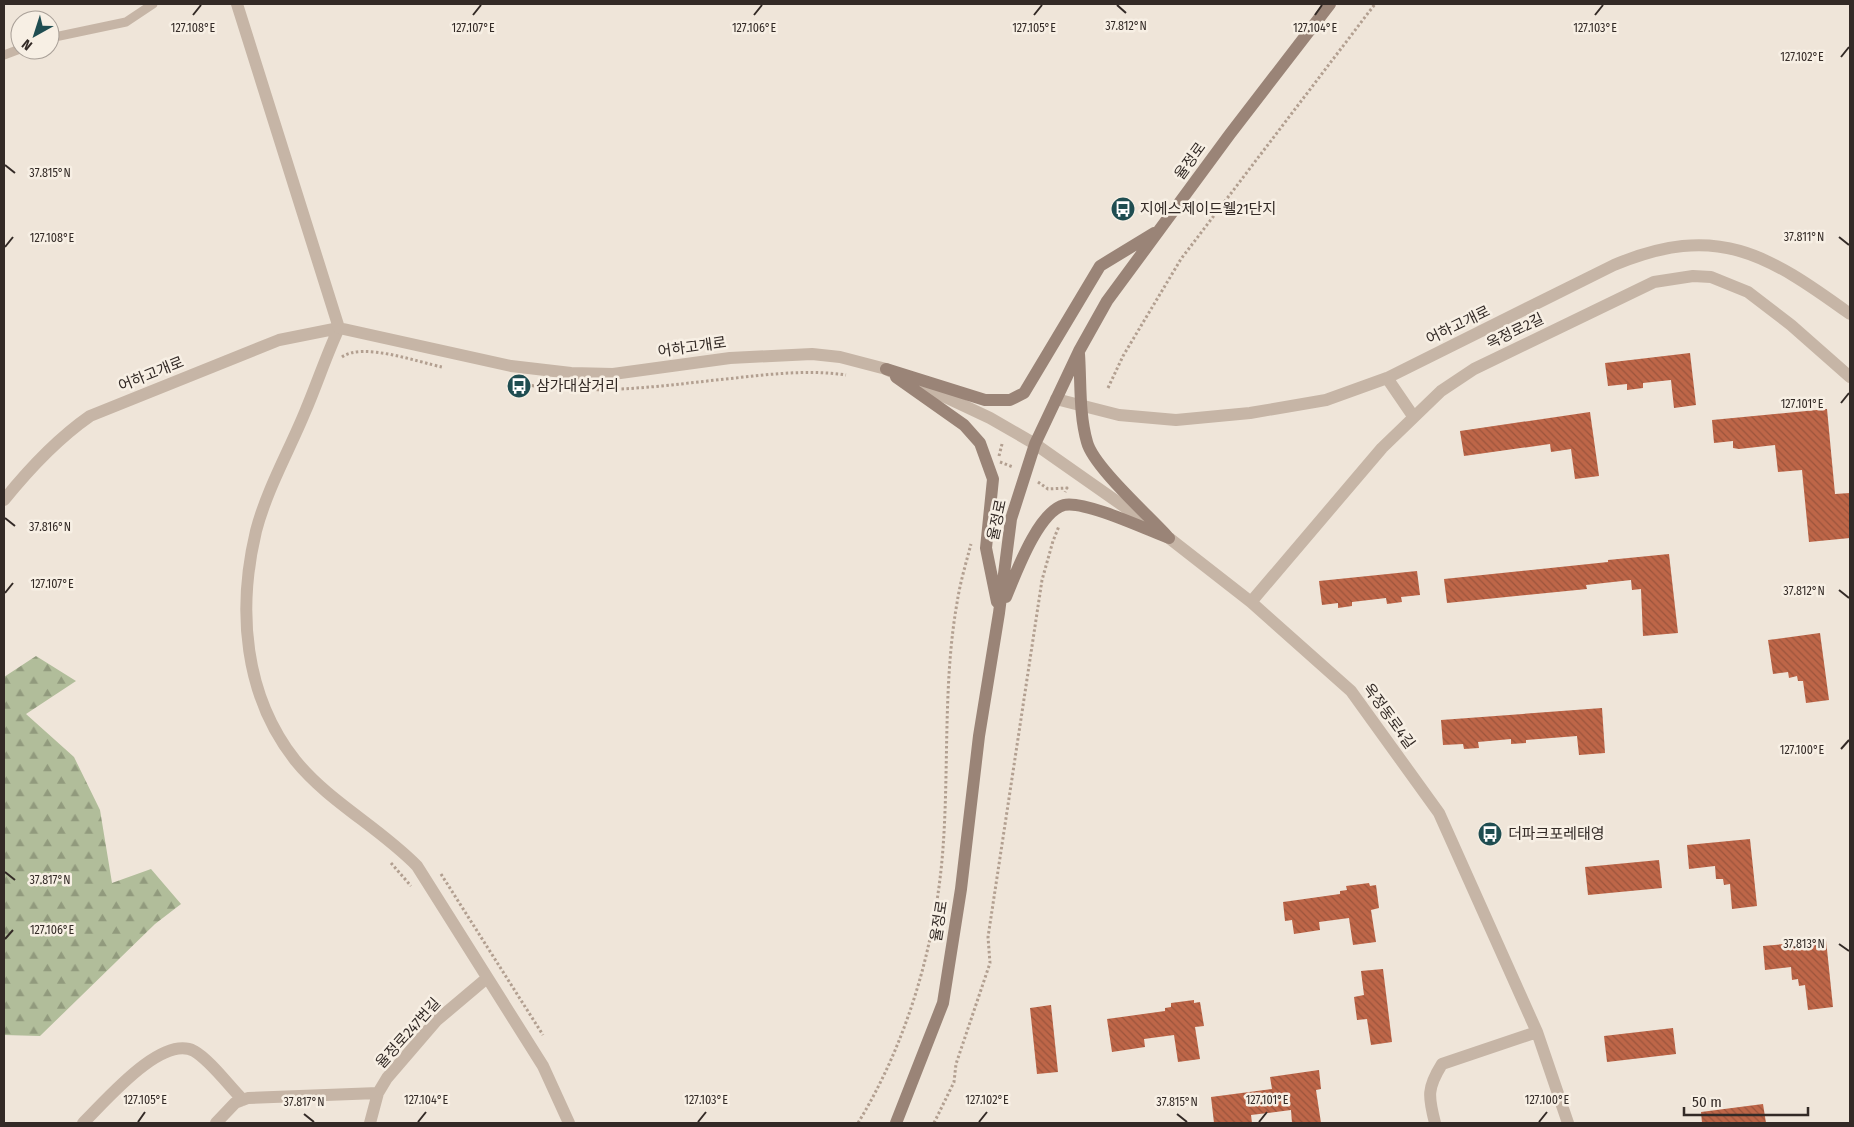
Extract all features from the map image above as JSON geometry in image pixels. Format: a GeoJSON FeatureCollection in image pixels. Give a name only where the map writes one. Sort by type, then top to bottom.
{"type":"FeatureCollection","features":[{"type":"Feature","properties":{"kind":"main road","name":"율정로"},"geometry":{"type":"LineString","coordinates":[[896,1123],[943,1003],[961,888],[978,736],[999,613],[1011,519],[1035,444],[1079,351],[1107,301],[1230,134],[1330,4]]}},
{"type":"Feature","properties":{"kind":"main road"},"geometry":{"type":"LineString","coordinates":[[886,369],[985,400],[1010,400],[1024,393],[1100,266],[1160,229]]}},
{"type":"Feature","properties":{"kind":"main road"},"geometry":{"type":"LineString","coordinates":[[1079,351],[1081,406],[1087,444],[1101,465],[1169,538]]}},
{"type":"Feature","properties":{"kind":"main road"},"geometry":{"type":"LineString","coordinates":[[886,369],[964,425],[980,443],[993,479],[986,548],[999,613]]}},
{"type":"Feature","properties":{"kind":"main road"},"geometry":{"type":"LineString","coordinates":[[999,613],[1022,557],[1052,510],[1064,505],[1074,504],[1108,514],[1169,538]]}},
{"type":"Feature","properties":{"kind":"street"},"geometry":{"type":"LineString","coordinates":[[237,4],[339,328],[305,413],[270,491],[256,530],[247,584],[246,615],[251,671],[264,710],[279,738],[295,760],[329,794],[390,840],[417,866],[542,1066],[569,1123]]}},
{"type":"Feature","properties":{"kind":"street","name":"어하고개로"},"geometry":{"type":"LineString","coordinates":[[1056,399],[1119,415],[1176,420],[1250,413],[1326,400],[1387,378],[1614,265],[1644,252],[1671,246],[1696,244],[1720,246],[1771,263],[1797,276],[1850,314]]}},
{"type":"Feature","properties":{"kind":"street","name":"옥정로2길"},"geometry":{"type":"LineString","coordinates":[[1251,602],[1382,448],[1441,391],[1474,369],[1631,291],[1654,282],[1674,278],[1711,277],[1748,292],[1792,325],[1850,377]]}},
{"type":"Feature","properties":{"kind":"street","name":"어하고개로"},"geometry":{"type":"LineString","coordinates":[[4,500],[52,447],[72,428],[90,416],[279,340],[339,328],[539,371],[614,374],[730,358],[812,354],[840,357],[886,369],[990,418],[1035,444]]}},
{"type":"Feature","properties":{"kind":"street"},"geometry":{"type":"LineString","coordinates":[[1387,378],[1413,416]]}},
{"type":"Feature","properties":{"kind":"street","name":"옥정동로4길"},"geometry":{"type":"LineString","coordinates":[[1035,444],[1169,538],[1251,602],[1352,691],[1439,813],[1537,1032],[1568,1123]]}},
{"type":"Feature","properties":{"kind":"street","name":"율정로247번길"},"geometry":{"type":"LineString","coordinates":[[370,1123],[378,1093],[436,1022],[487,978]]}},
{"type":"Feature","properties":{"kind":"street"},"geometry":{"type":"LineString","coordinates":[[1435,1123],[1428,1097],[1432,1081],[1442,1064],[1537,1032]]}},
{"type":"Feature","properties":{"kind":"street"},"geometry":{"type":"LineString","coordinates":[[83,1123],[147,1062],[169,1051],[183,1049],[200,1056],[243,1100]]}},
{"type":"Feature","properties":{"kind":"street","name":"율정로247번길"},"geometry":{"type":"LineString","coordinates":[[216,1123],[235,1103],[261,1096],[378,1093]]}},
{"type":"Feature","properties":{"kind":"lane"},"geometry":{"type":"LineString","coordinates":[[60,36],[126,22],[153,4]]}},
{"type":"Feature","properties":{"kind":"path"},"geometry":{"type":"LineString","coordinates":[[1108,388],[1140,325],[1181,259],[1375,4]]}},
{"type":"Feature","properties":{"kind":"path"},"geometry":{"type":"LineString","coordinates":[[338,362],[343,356],[354,351],[370,351],[450,369]]}},
{"type":"Feature","properties":{"kind":"path"},"geometry":{"type":"LineString","coordinates":[[506,381],[566,390],[617,391],[778,373],[819,371],[847,375]]}},
{"type":"Feature","properties":{"kind":"path"},"geometry":{"type":"LineString","coordinates":[[934,1123],[954,1082],[956,1064],[990,963],[988,937],[1042,580],[1053,541],[1064,520]]}},
{"type":"Feature","properties":{"kind":"path"},"geometry":{"type":"LineString","coordinates":[[858,1123],[872,1102],[908,1017],[932,933],[943,850],[949,686],[956,603],[973,536]]}},
{"type":"Feature","properties":{"kind":"path"},"geometry":{"type":"LineString","coordinates":[[386,859],[413,889]]}},
{"type":"Feature","properties":{"kind":"path"},"geometry":{"type":"LineString","coordinates":[[440,872],[522,1000]]}},
{"type":"Feature","properties":{"kind":"green space"},"geometry":{"type":"Polygon","coordinates":[[[36,656],[76,681],[26,714],[74,757],[100,810],[112,883],[151,869],[181,904],[155,924],[40,1036],[4,1035],[4,677],[36,656]]]}},
{"type":"Feature","properties":{"kind":"building"},"geometry":{"type":"Polygon","coordinates":[[[1690,353],[1696,405],[1674,408],[1671,380],[1643,383],[1643,388],[1627,390],[1627,384],[1608,386],[1605,363],[1690,353]]]}},
{"type":"Feature","properties":{"kind":"building"},"geometry":{"type":"Polygon","coordinates":[[[1827,409],[1835,494],[1850,493],[1850,538],[1809,542],[1802,470],[1778,472],[1775,445],[1739,449],[1733,448],[1733,441],[1714,443],[1712,420],[1827,409]]]}},
{"type":"Feature","properties":{"kind":"building"},"geometry":{"type":"Polygon","coordinates":[[[1590,412],[1599,476],[1575,479],[1571,449],[1551,452],[1550,444],[1464,456],[1460,431],[1590,412]]]}},
{"type":"Feature","properties":{"kind":"building"},"geometry":{"type":"Polygon","coordinates":[[[1669,554],[1678,633],[1643,636],[1641,589],[1632,590],[1631,580],[1586,585],[1587,589],[1447,603],[1444,579],[1669,554]]]}},
{"type":"Feature","properties":{"kind":"building"},"geometry":{"type":"Polygon","coordinates":[[[1417,571],[1420,595],[1401,597],[1402,602],[1387,604],[1386,598],[1352,602],[1352,606],[1338,608],[1338,603],[1322,605],[1319,581],[1417,571]]]}},
{"type":"Feature","properties":{"kind":"building"},"geometry":{"type":"Polygon","coordinates":[[[1820,633],[1829,700],[1806,703],[1803,681],[1798,681],[1797,676],[1789,678],[1788,672],[1773,674],[1768,640],[1820,633]]]}},
{"type":"Feature","properties":{"kind":"building"},"geometry":{"type":"Polygon","coordinates":[[[1602,708],[1605,753],[1579,755],[1577,736],[1526,740],[1526,743],[1511,744],[1511,739],[1478,742],[1479,748],[1464,749],[1463,744],[1443,745],[1441,720],[1602,708]]]}},
{"type":"Feature","properties":{"kind":"building"},"geometry":{"type":"Polygon","coordinates":[[[1750,839],[1757,906],[1732,909],[1730,884],[1724,885],[1723,879],[1716,879],[1715,866],[1689,869],[1687,845],[1750,839]]]}},
{"type":"Feature","properties":{"kind":"building"},"geometry":{"type":"Polygon","coordinates":[[[1659,860],[1662,888],[1588,895],[1585,867],[1659,860]]]}},
{"type":"Feature","properties":{"kind":"building"},"geometry":{"type":"Polygon","coordinates":[[[1369,883],[1370,886],[1376,885],[1379,908],[1371,910],[1376,942],[1353,945],[1349,918],[1319,922],[1320,930],[1294,934],[1292,920],[1285,921],[1283,902],[1340,894],[1340,891],[1347,890],[1346,886],[1369,883]]]}},
{"type":"Feature","properties":{"kind":"building"},"geometry":{"type":"Polygon","coordinates":[[[1826,940],[1833,1007],[1808,1010],[1805,985],[1799,986],[1798,979],[1792,980],[1791,967],[1765,970],[1763,946],[1826,940]]]}},
{"type":"Feature","properties":{"kind":"building"},"geometry":{"type":"Polygon","coordinates":[[[1383,969],[1392,1042],[1371,1045],[1367,1019],[1357,1020],[1354,997],[1364,995],[1361,971],[1383,969]]]}},
{"type":"Feature","properties":{"kind":"building"},"geometry":{"type":"Polygon","coordinates":[[[1194,1000],[1194,1003],[1200,1002],[1204,1026],[1195,1027],[1200,1059],[1178,1062],[1174,1035],[1144,1039],[1145,1047],[1112,1052],[1107,1019],[1165,1011],[1165,1008],[1171,1007],[1171,1003],[1194,1000]]]}},
{"type":"Feature","properties":{"kind":"building"},"geometry":{"type":"Polygon","coordinates":[[[1051,1005],[1058,1072],[1037,1074],[1030,1008],[1051,1005]]]}},
{"type":"Feature","properties":{"kind":"building"},"geometry":{"type":"Polygon","coordinates":[[[1673,1028],[1676,1054],[1607,1062],[1604,1036],[1673,1028]]]}},
{"type":"Feature","properties":{"kind":"building"},"geometry":{"type":"Polygon","coordinates":[[[1319,1070],[1321,1089],[1316,1090],[1321,1123],[1292,1123],[1291,1110],[1251,1115],[1252,1123],[1214,1123],[1211,1097],[1272,1089],[1270,1077],[1319,1070]]]}},
{"type":"Feature","properties":{"kind":"building"},"geometry":{"type":"Polygon","coordinates":[[[1763,1104],[1766,1123],[1702,1123],[1701,1112],[1763,1104]]]}},
{"type":"Feature","properties":{"kind":"place","name":"지에스제이드웰21단지"},"geometry":{"type":"Point","coordinates":[1123,209]}},
{"type":"Feature","properties":{"kind":"place","name":"삼가대삼거리"},"geometry":{"type":"Point","coordinates":[519,386]}},
{"type":"Feature","properties":{"kind":"place","name":"더파크포레태영"},"geometry":{"type":"Point","coordinates":[1490,834]}}]}
